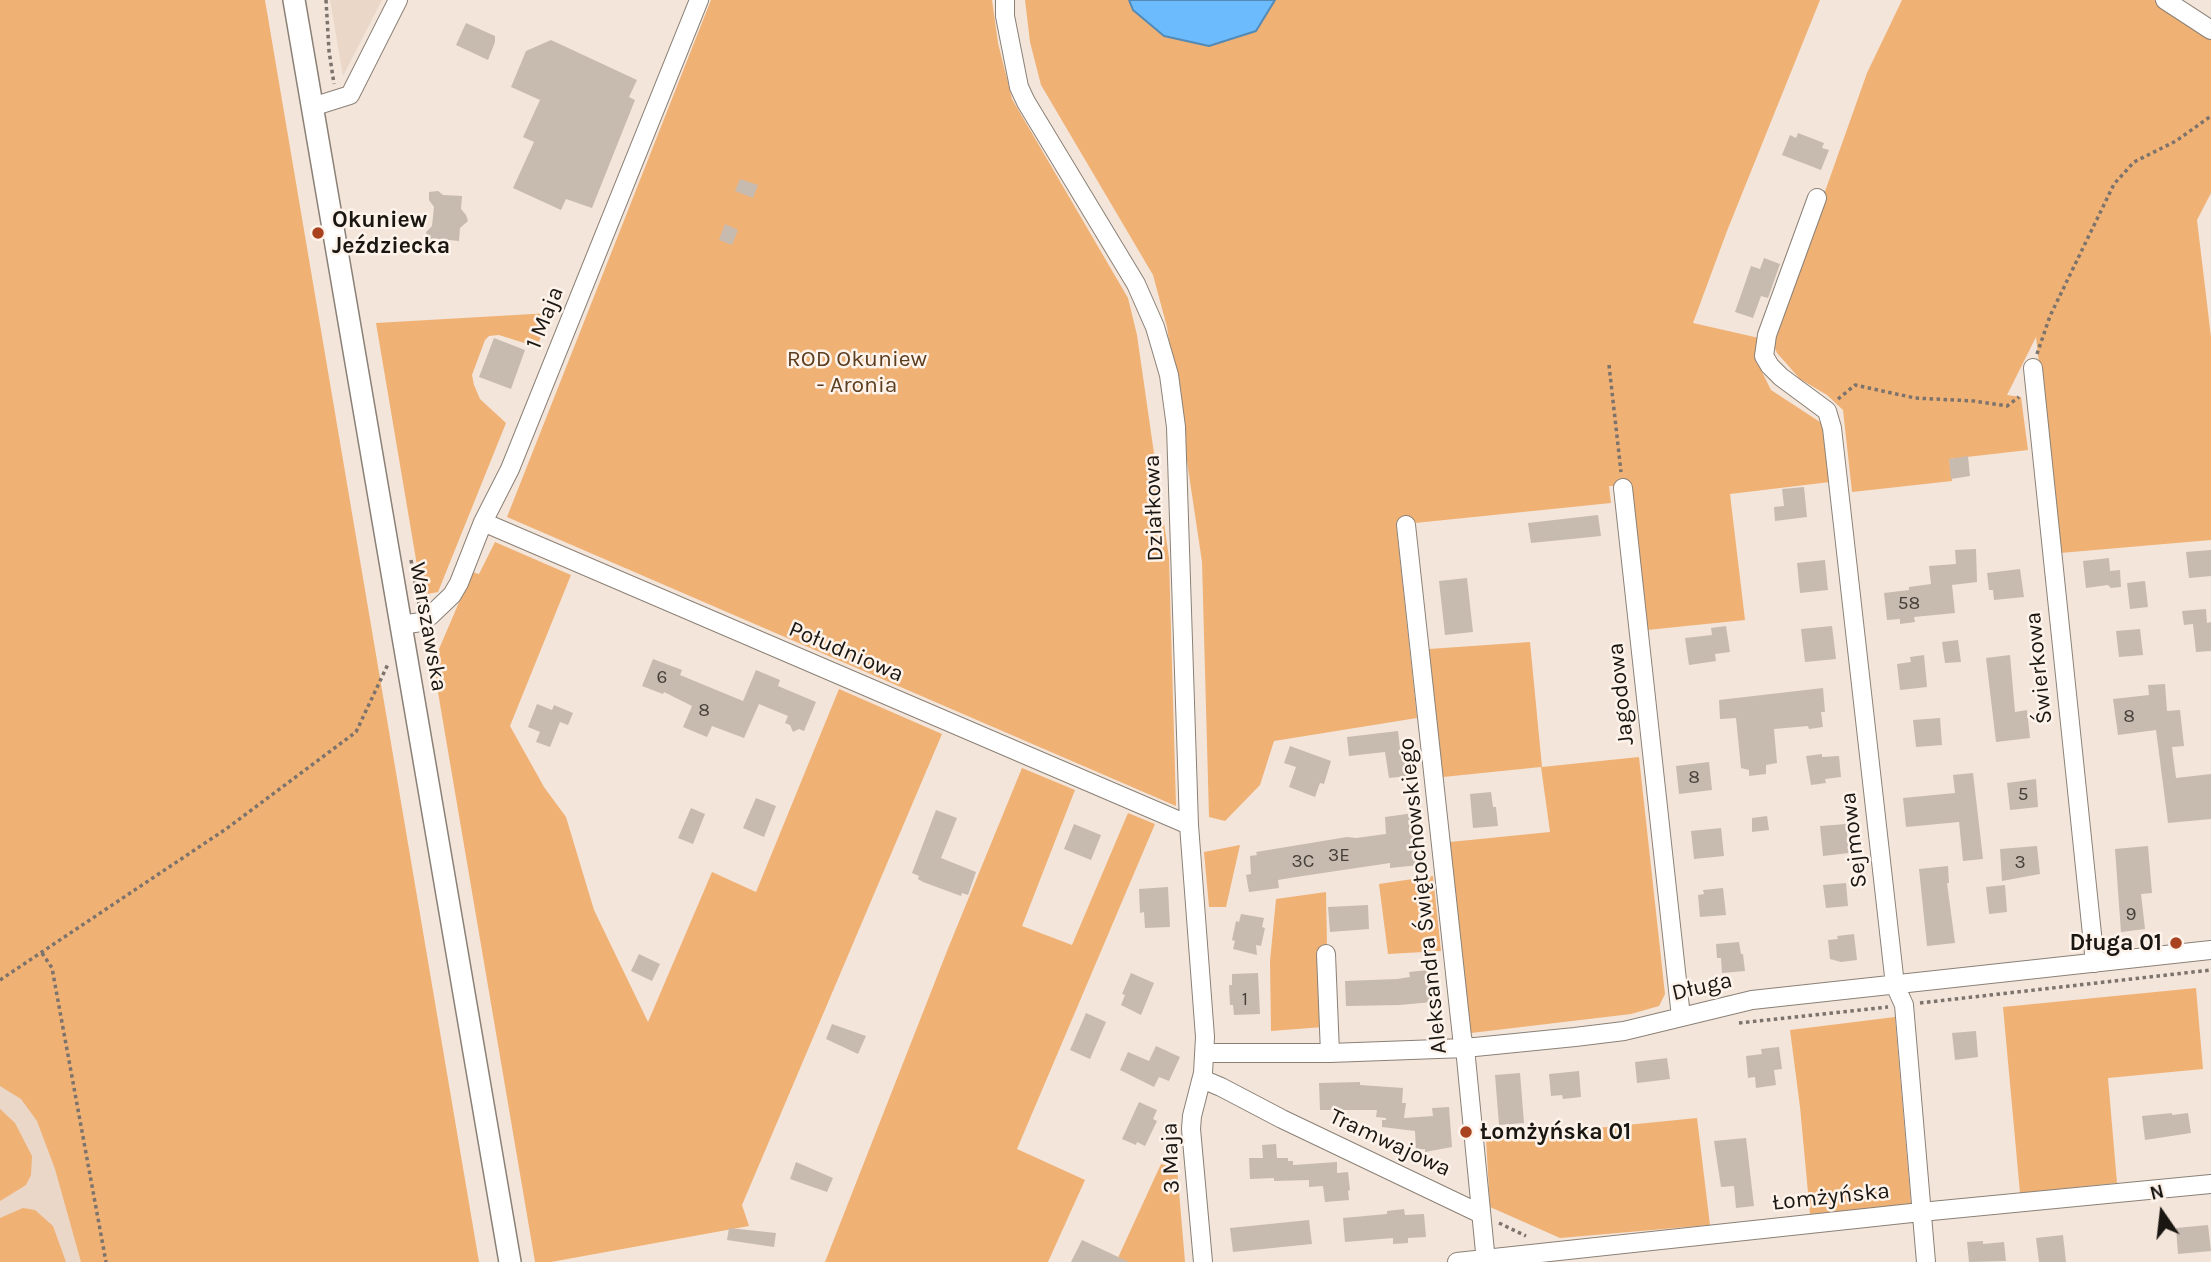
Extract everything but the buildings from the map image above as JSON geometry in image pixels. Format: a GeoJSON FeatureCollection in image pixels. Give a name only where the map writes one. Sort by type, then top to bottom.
{"type":"FeatureCollection","features":[{"type":"Feature","properties":{"kind":"main road","name":"Warszawska"},"geometry":{"type":"LineString","coordinates":[[294,0],[510,1262]]}},
{"type":"Feature","properties":{"kind":"street"},"geometry":{"type":"LineString","coordinates":[[312,107],[350,95],[398,0]]}},
{"type":"Feature","properties":{"kind":"street","name":"1 Maja"},"geometry":{"type":"LineString","coordinates":[[401,625],[421,622],[430,616],[452,595],[459,583],[483,522],[510,470],[699,0]]}},
{"type":"Feature","properties":{"kind":"street","name":"Działkowa"},"geometry":{"type":"LineString","coordinates":[[1005,0],[1005,16],[1019,87],[1136,284],[1155,327],[1169,375],[1176,427],[1189,825],[1205,1053]]}},
{"type":"Feature","properties":{"kind":"street"},"geometry":{"type":"LineString","coordinates":[[2165,0],[2211,30]]}},
{"type":"Feature","properties":{"kind":"street"},"geometry":{"type":"LineString","coordinates":[[1817,198],[1767,335],[1764,356],[1781,377],[1827,411]]}},
{"type":"Feature","properties":{"kind":"street","name":"Świerkowa"},"geometry":{"type":"LineString","coordinates":[[2032,368],[2095,963]]}},
{"type":"Feature","properties":{"kind":"street","name":"Sejmowa"},"geometry":{"type":"LineString","coordinates":[[1827,411],[1832,428],[1895,985],[1904,1005],[1926,1262]]}},
{"type":"Feature","properties":{"kind":"street","name":"Jagodowa"},"geometry":{"type":"LineString","coordinates":[[1623,488],[1681,1017]]}},
{"type":"Feature","properties":{"kind":"street","name":"Południowa"},"geometry":{"type":"LineString","coordinates":[[483,522],[1189,825]]}},
{"type":"Feature","properties":{"kind":"street","name":"Aleksandra Świętochowskiego"},"geometry":{"type":"LineString","coordinates":[[1406,525],[1486,1260]]}},
{"type":"Feature","properties":{"kind":"street","name":"Długa"},"geometry":{"type":"LineString","coordinates":[[1205,1053],[1330,1053],[1465,1048],[1624,1031],[1752,1000],[2211,950]]}},
{"type":"Feature","properties":{"kind":"street"},"geometry":{"type":"LineString","coordinates":[[1326,954],[1330,1053]]}},
{"type":"Feature","properties":{"kind":"street","name":"3 Maja"},"geometry":{"type":"LineString","coordinates":[[1203,1262],[1191,1129],[1205,1053]]}},
{"type":"Feature","properties":{"kind":"street","name":"Tramwajowa"},"geometry":{"type":"LineString","coordinates":[[1202,1079],[1481,1214]]}},
{"type":"Feature","properties":{"kind":"street","name":"Łomżyńska"},"geometry":{"type":"LineString","coordinates":[[1457,1262],[2211,1184]]}},
{"type":"Feature","properties":{"kind":"path"},"geometry":{"type":"LineString","coordinates":[[1827,411],[1855,385],[1915,398],[1975,401],[2007,406],[2017,400],[2023,391],[2050,316],[2114,184],[2134,162],[2176,141],[2211,116]]}},
{"type":"Feature","properties":{"kind":"path"},"geometry":{"type":"LineString","coordinates":[[1609,365],[1623,488]]}},
{"type":"Feature","properties":{"kind":"path"},"geometry":{"type":"LineString","coordinates":[[0,980],[226,829],[356,732],[390,660]]}},
{"type":"Feature","properties":{"kind":"path"},"geometry":{"type":"LineString","coordinates":[[42,953],[52,968],[106,1262]]}},
{"type":"Feature","properties":{"kind":"path"},"geometry":{"type":"LineString","coordinates":[[1732,1024],[2211,970]]}},
{"type":"Feature","properties":{"kind":"path"},"geometry":{"type":"LineString","coordinates":[[1481,1214],[1557,1252]]}},
{"type":"Feature","properties":{"kind":"shaded area"},"geometry":{"type":"Polygon","coordinates":[[[330,0],[382,0],[343,76],[330,0]]]}},
{"type":"Feature","properties":{"kind":"shaded area"},"geometry":{"type":"Polygon","coordinates":[[[0,985],[98,1262],[0,1262],[0,985]]]}},
{"type":"Feature","properties":{"kind":"green space"},"geometry":{"type":"Polygon","coordinates":[[[0,0],[265,0],[479,1262],[81,1262],[55,1169],[37,1121],[21,1099],[0,1086],[0,0]]]}},
{"type":"Feature","properties":{"kind":"green space","name":"ROD Okuniew - Aronia"},"geometry":{"type":"Polygon","coordinates":[[[711,0],[992,0],[998,43],[1012,99],[1128,298],[1137,335],[1169,558],[1176,806],[507,517],[711,0]]]}},
{"type":"Feature","properties":{"kind":"green space"},"geometry":{"type":"Polygon","coordinates":[[[1025,0],[1820,0],[1693,323],[1759,338],[1758,355],[1762,372],[1771,390],[1823,424],[1830,482],[1730,494],[1745,620],[1647,630],[1629,486],[1609,486],[1611,503],[1415,523],[1396,522],[1417,718],[1274,741],[1260,785],[1225,821],[1209,817],[1202,562],[1167,327],[1153,275],[1041,85],[1030,42],[1025,0]]]}},
{"type":"Feature","properties":{"kind":"green space"},"geometry":{"type":"Polygon","coordinates":[[[1902,0],[2154,0],[2211,35],[2211,193],[2197,220],[2211,337],[2211,540],[2060,553],[2036,337],[2007,395],[2021,397],[2028,450],[1949,459],[1952,481],[1852,492],[1843,410],[1827,395],[1800,379],[1777,353],[1772,341],[1867,73],[1902,0]]]}},
{"type":"Feature","properties":{"kind":"green space"},"geometry":{"type":"Polygon","coordinates":[[[550,313],[537,347],[499,335],[489,336],[485,340],[472,375],[474,385],[480,399],[506,423],[438,592],[422,595],[376,323],[550,313]]]}},
{"type":"Feature","properties":{"kind":"green space"},"geometry":{"type":"Polygon","coordinates":[[[495,542],[571,575],[510,726],[544,787],[566,817],[594,910],[648,1022],[712,872],[756,892],[839,689],[942,734],[742,1205],[749,1226],[551,1262],[535,1262],[433,663],[472,572],[479,574],[495,542]]]}},
{"type":"Feature","properties":{"kind":"green space"},"geometry":{"type":"Polygon","coordinates":[[[1530,642],[1542,767],[1639,757],[1665,994],[1659,1006],[1631,1014],[1471,1033],[1450,842],[1550,832],[1541,767],[1443,777],[1429,649],[1530,642]]]}},
{"type":"Feature","properties":{"kind":"green space"},"geometry":{"type":"Polygon","coordinates":[[[1022,768],[1075,790],[1022,926],[1072,945],[1128,813],[1155,824],[1017,1149],[1085,1180],[1048,1262],[825,1262],[949,946],[1022,768]]]}},
{"type":"Feature","properties":{"kind":"green space"},"geometry":{"type":"Polygon","coordinates":[[[1240,845],[1226,907],[1209,907],[1204,852],[1240,845]]]}},
{"type":"Feature","properties":{"kind":"green space"},"geometry":{"type":"Polygon","coordinates":[[[1433,876],[1441,951],[1388,954],[1379,884],[1433,876]]]}},
{"type":"Feature","properties":{"kind":"green space"},"geometry":{"type":"Polygon","coordinates":[[[1326,892],[1327,947],[1320,947],[1323,1027],[1271,1031],[1270,961],[1276,899],[1326,892]]]}},
{"type":"Feature","properties":{"kind":"green space"},"geometry":{"type":"Polygon","coordinates":[[[2196,988],[2203,1069],[2108,1078],[2117,1183],[2020,1193],[2003,1007],[2196,988]]]}},
{"type":"Feature","properties":{"kind":"green space"},"geometry":{"type":"Polygon","coordinates":[[[1895,1017],[1911,1204],[1810,1214],[1790,1030],[1895,1017]]]}},
{"type":"Feature","properties":{"kind":"green space"},"geometry":{"type":"Polygon","coordinates":[[[0,1109],[15,1123],[32,1156],[31,1175],[26,1185],[0,1201],[0,1109]]]}},
{"type":"Feature","properties":{"kind":"green space"},"geometry":{"type":"Polygon","coordinates":[[[1697,1118],[1710,1225],[1560,1238],[1490,1207],[1486,1139],[1697,1118]]]}},
{"type":"Feature","properties":{"kind":"green space"},"geometry":{"type":"Polygon","coordinates":[[[1161,1164],[1177,1168],[1185,1262],[1116,1262],[1161,1164]]]}},
{"type":"Feature","properties":{"kind":"green space"},"geometry":{"type":"Polygon","coordinates":[[[23,1208],[35,1210],[53,1226],[66,1262],[0,1262],[0,1218],[23,1208]]]}},
{"type":"Feature","properties":{"kind":"water"},"geometry":{"type":"Polygon","coordinates":[[[1129,0],[1275,0],[1256,31],[1209,46],[1164,36],[1133,10],[1129,0]]]}},
{"type":"Feature","properties":{"kind":"place","name":"Okuniew Jeździecka"},"geometry":{"type":"Point","coordinates":[318,233]}},
{"type":"Feature","properties":{"kind":"place","name":"Długa 01"},"geometry":{"type":"Point","coordinates":[2176,943]}},
{"type":"Feature","properties":{"kind":"place","name":"Łomżyńska 01"},"geometry":{"type":"Point","coordinates":[1466,1132]}}]}
